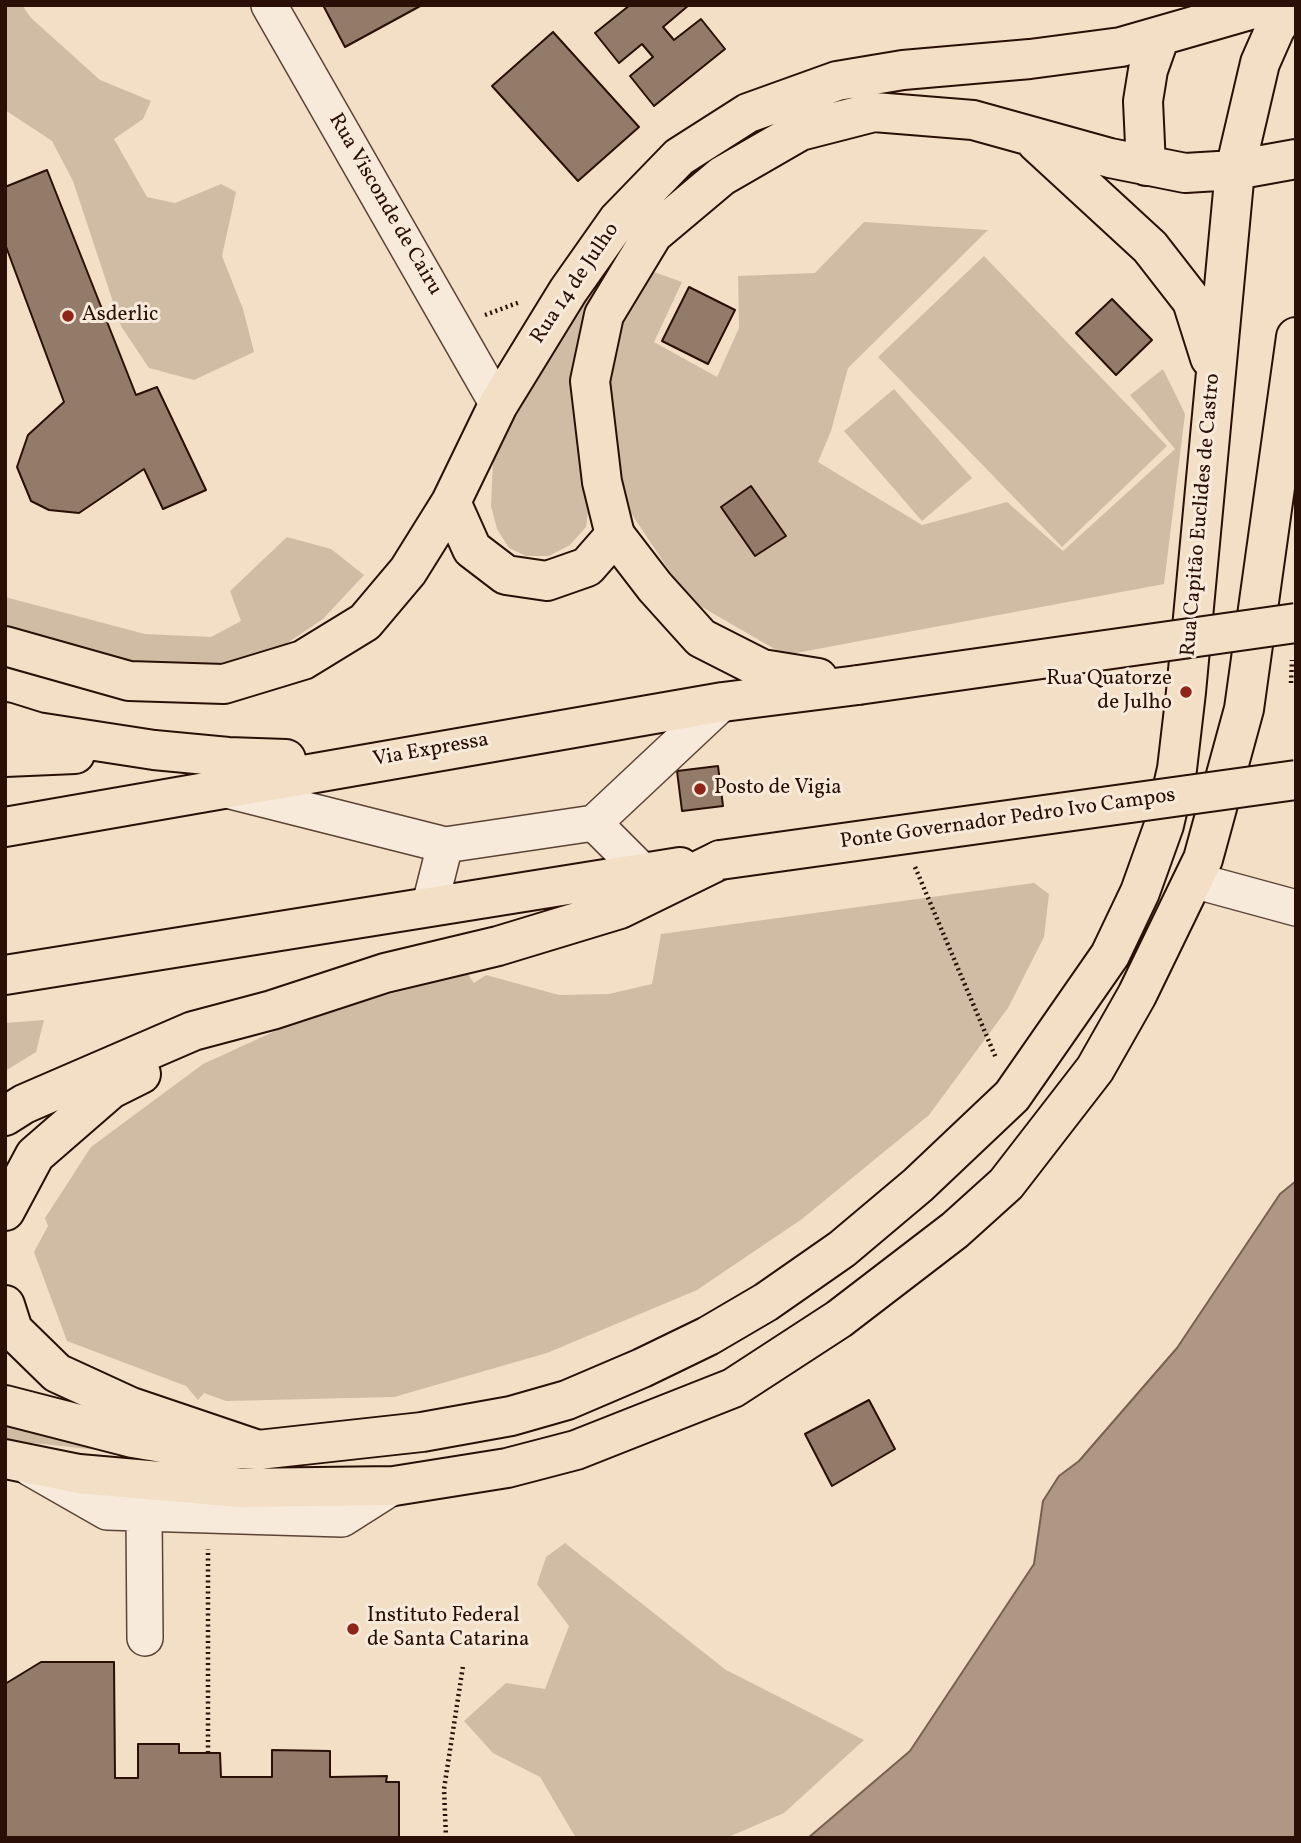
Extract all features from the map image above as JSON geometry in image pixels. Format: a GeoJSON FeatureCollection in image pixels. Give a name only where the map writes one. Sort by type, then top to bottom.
{"type":"FeatureCollection","features":[{"type":"Feature","properties":{"kind":"main road","name":"Rua 14 de Julho"},"geometry":{"type":"LineString","coordinates":[[5,646],[129,681],[224,684],[303,660],[365,622],[408,571],[451,502],[498,405],[568,291],[618,220],[678,157],[748,113],[837,81],[903,70],[1030,60],[1121,47],[1159,39],[1267,5]]}},
{"type":"Feature","properties":{"kind":"main road","name":"Rua Capitão Euclides de Castro"},"geometry":{"type":"LineString","coordinates":[[5,1405],[133,1438],[192,1448],[258,1450],[397,1435],[511,1416],[567,1400],[708,1336],[766,1302],[831,1256],[918,1185],[1012,1096],[1110,955],[1140,892],[1164,825],[1177,769],[1186,692],[1235,170],[1260,63],[1275,29],[1291,5]]}},
{"type":"Feature","properties":{"kind":"main road"},"geometry":{"type":"LineString","coordinates":[[1128,162],[1148,70],[1159,39]]}},
{"type":"Feature","properties":{"kind":"main road"},"geometry":{"type":"LineString","coordinates":[[1121,47],[1127,75],[1127,103],[1122,131],[1128,162]]}},
{"type":"Feature","properties":{"kind":"main road","name":"Rua 14 de Julho"},"geometry":{"type":"LineString","coordinates":[[615,535],[601,482],[590,381],[604,314],[653,234],[722,176],[800,131],[874,112],[973,120],[1128,162],[1185,173],[1235,170],[1296,159]]}},
{"type":"Feature","properties":{"kind":"main road"},"geometry":{"type":"LineString","coordinates":[[1029,136],[1150,247],[1192,301],[1215,373]]}},
{"type":"Feature","properties":{"kind":"main road"},"geometry":{"type":"LineString","coordinates":[[10,1459],[79,1474],[161,1484],[253,1489],[394,1486],[507,1468],[576,1450],[733,1388],[839,1319],[955,1230],[1006,1184],[1095,1069],[1137,995],[1203,859],[1244,709],[1288,450],[1296,337]]}},
{"type":"Feature","properties":{"kind":"main road"},"geometry":{"type":"LineString","coordinates":[[451,502],[472,549],[506,575],[547,581],[587,567],[615,535],[655,587],[701,638],[762,669],[858,685]]}},
{"type":"Feature","properties":{"kind":"main road","name":"Via Expressa"},"geometry":{"type":"LineString","coordinates":[[5,827],[723,702],[1296,623]]}},
{"type":"Feature","properties":{"kind":"main road"},"geometry":{"type":"LineString","coordinates":[[5,722],[37,732],[154,750],[228,757],[376,761]]}},
{"type":"Feature","properties":{"kind":"main road"},"geometry":{"type":"LineString","coordinates":[[5,757],[154,750]]}},
{"type":"Feature","properties":{"kind":"main road","name":"Ponte Governador Pedro Ivo Campos"},"geometry":{"type":"LineString","coordinates":[[720,860],[1296,780]]}},
{"type":"Feature","properties":{"kind":"main road"},"geometry":{"type":"LineString","coordinates":[[5,975],[720,860]]}},
{"type":"Feature","properties":{"kind":"main road"},"geometry":{"type":"LineString","coordinates":[[5,1116],[24,1104],[193,1031],[272,1010],[385,973],[498,946],[620,909],[720,860]]}},
{"type":"Feature","properties":{"kind":"main road"},"geometry":{"type":"LineString","coordinates":[[5,1211],[35,1155],[111,1089],[272,1010]]}},
{"type":"Feature","properties":{"kind":"main road"},"geometry":{"type":"LineString","coordinates":[[918,1185],[955,1230]]}},
{"type":"Feature","properties":{"kind":"main road"},"geometry":{"type":"LineString","coordinates":[[5,1305],[13,1331],[57,1373],[131,1407],[258,1450]]}},
{"type":"Feature","properties":{"kind":"main road"},"geometry":{"type":"LineString","coordinates":[[708,1336],[733,1388]]}},
{"type":"Feature","properties":{"kind":"street","name":"Rua Visconde de Cairu"},"geometry":{"type":"LineString","coordinates":[[269,5],[498,405]]}},
{"type":"Feature","properties":{"kind":"street"},"geometry":{"type":"LineString","coordinates":[[217,788],[445,845],[594,822],[723,702]]}},
{"type":"Feature","properties":{"kind":"street"},"geometry":{"type":"LineString","coordinates":[[594,822],[644,873]]}},
{"type":"Feature","properties":{"kind":"street"},"geometry":{"type":"LineString","coordinates":[[429,908],[445,845]]}},
{"type":"Feature","properties":{"kind":"street"},"geometry":{"type":"LineString","coordinates":[[1193,880],[1296,908]]}},
{"type":"Feature","properties":{"kind":"street"},"geometry":{"type":"LineString","coordinates":[[10,1459],[107,1512],[342,1519],[394,1486]]}},
{"type":"Feature","properties":{"kind":"street"},"geometry":{"type":"LineString","coordinates":[[144,1514],[145,1638]]}},
{"type":"Feature","properties":{"kind":"path"},"geometry":{"type":"LineString","coordinates":[[912,859],[1012,1096]]}},
{"type":"Feature","properties":{"kind":"path"},"geometry":{"type":"LineString","coordinates":[[208,1516],[208,1753]]}},
{"type":"Feature","properties":{"kind":"path"},"geometry":{"type":"LineString","coordinates":[[446,1838],[444,1789],[463,1666]]}},
{"type":"Feature","properties":{"kind":"shaded area"},"geometry":{"type":"Polygon","coordinates":[[[5,5],[22,5],[31,18],[100,80],[151,101],[143,119],[114,139],[147,197],[175,203],[221,184],[236,192],[222,256],[243,309],[254,352],[194,380],[149,368],[121,326],[73,181],[52,141],[5,110],[5,5]]]}},
{"type":"Feature","properties":{"kind":"shaded area"},"geometry":{"type":"Polygon","coordinates":[[[779,124],[592,311],[590,499],[586,527],[570,545],[549,556],[526,556],[509,548],[497,529],[491,506],[493,460],[511,412],[577,296],[689,167],[779,124]]]}},
{"type":"Feature","properties":{"kind":"shaded area"},"geometry":{"type":"Polygon","coordinates":[[[864,222],[988,230],[848,368],[831,431],[818,462],[922,525],[1007,502],[1063,551],[1175,449],[1130,395],[1163,369],[1185,414],[1164,584],[785,655],[688,599],[631,513],[606,440],[612,317],[643,268],[682,282],[654,342],[717,377],[739,328],[738,276],[815,273],[864,222]]]}},
{"type":"Feature","properties":{"kind":"shaded area"},"geometry":{"type":"Polygon","coordinates":[[[984,256],[1167,446],[1062,547],[878,357],[984,256]]]}},
{"type":"Feature","properties":{"kind":"shaded area"},"geometry":{"type":"Polygon","coordinates":[[[894,389],[972,478],[922,521],[844,431],[894,389]]]}},
{"type":"Feature","properties":{"kind":"shaded area"},"geometry":{"type":"Polygon","coordinates":[[[287,537],[331,549],[364,575],[323,619],[274,652],[221,667],[129,667],[5,627],[5,597],[145,634],[211,637],[241,621],[230,591],[287,537]]]}},
{"type":"Feature","properties":{"kind":"shaded area"},"geometry":{"type":"Polygon","coordinates":[[[1034,883],[1049,894],[1044,937],[1008,1008],[929,1115],[802,1219],[697,1290],[547,1353],[394,1397],[226,1401],[204,1393],[198,1400],[186,1386],[67,1341],[34,1252],[48,1226],[45,1218],[91,1147],[203,1064],[306,1017],[467,973],[474,983],[486,975],[559,995],[609,994],[652,984],[661,934],[1034,883]]]}},
{"type":"Feature","properties":{"kind":"shaded area"},"geometry":{"type":"Polygon","coordinates":[[[44,1020],[36,1052],[5,1071],[5,1023],[44,1020]]]}},
{"type":"Feature","properties":{"kind":"shaded area"},"geometry":{"type":"Polygon","coordinates":[[[1296,1181],[1296,1838],[808,1838],[910,1751],[1034,1564],[1043,1501],[1059,1476],[1079,1461],[1177,1348],[1280,1194],[1296,1181]]]}},
{"type":"Feature","properties":{"kind":"shaded area"},"geometry":{"type":"Polygon","coordinates":[[[5,1425],[107,1451],[5,1440],[5,1425]]]}},
{"type":"Feature","properties":{"kind":"shaded area"},"geometry":{"type":"Polygon","coordinates":[[[565,1543],[726,1670],[864,1740],[784,1813],[726,1838],[576,1838],[540,1777],[493,1753],[464,1721],[506,1683],[545,1689],[569,1626],[537,1584],[546,1557],[565,1543]]]}},
{"type":"Feature","properties":{"kind":"building"},"geometry":{"type":"Polygon","coordinates":[[[323,5],[422,5],[345,47],[323,5]]]}},
{"type":"Feature","properties":{"kind":"building"},"geometry":{"type":"Polygon","coordinates":[[[630,5],[689,5],[663,27],[674,40],[701,19],[725,49],[654,106],[630,76],[653,57],[642,44],[619,63],[595,33],[630,5]]]}},
{"type":"Feature","properties":{"kind":"building"},"geometry":{"type":"Polygon","coordinates":[[[553,32],[639,127],[578,181],[492,86],[553,32]]]}},
{"type":"Feature","properties":{"kind":"building","name":"Asderlic"},"geometry":{"type":"Polygon","coordinates":[[[47,170],[136,395],[157,387],[206,490],[163,509],[144,469],[79,513],[49,510],[31,501],[17,467],[28,435],[64,402],[5,244],[5,187],[47,170]]]}},
{"type":"Feature","properties":{"kind":"building"},"geometry":{"type":"Polygon","coordinates":[[[689,287],[735,310],[708,364],[662,341],[689,287]]]}},
{"type":"Feature","properties":{"kind":"building"},"geometry":{"type":"Polygon","coordinates":[[[1112,299],[1152,340],[1116,375],[1076,333],[1112,299]]]}},
{"type":"Feature","properties":{"kind":"building"},"geometry":{"type":"Polygon","coordinates":[[[751,486],[786,536],[755,556],[721,507],[751,486]]]}},
{"type":"Feature","properties":{"kind":"building","name":"Posto de Vigia"},"geometry":{"type":"Polygon","coordinates":[[[718,766],[723,806],[682,811],[677,771],[718,766]]]}},
{"type":"Feature","properties":{"kind":"building"},"geometry":{"type":"Polygon","coordinates":[[[869,1400],[895,1449],[832,1486],[805,1434],[869,1400]]]}},
{"type":"Feature","properties":{"kind":"building"},"geometry":{"type":"Polygon","coordinates":[[[41,1662],[114,1662],[115,1778],[138,1778],[138,1744],[179,1744],[179,1753],[220,1753],[221,1777],[272,1777],[272,1750],[330,1751],[330,1777],[387,1776],[386,1782],[399,1782],[399,1838],[5,1838],[5,1684],[41,1662]]]}},
{"type":"Feature","properties":{"kind":"place","name":"Asderlic"},"geometry":{"type":"Point","coordinates":[68,316]}},
{"type":"Feature","properties":{"kind":"place","name":"Rua Quatorze de Julho"},"geometry":{"type":"Point","coordinates":[1186,692]}},
{"type":"Feature","properties":{"kind":"place","name":"Posto de Vigia"},"geometry":{"type":"Point","coordinates":[700,789]}},
{"type":"Feature","properties":{"kind":"place","name":"Instituto Federal de Santa Catarina"},"geometry":{"type":"Point","coordinates":[353,1629]}}]}
